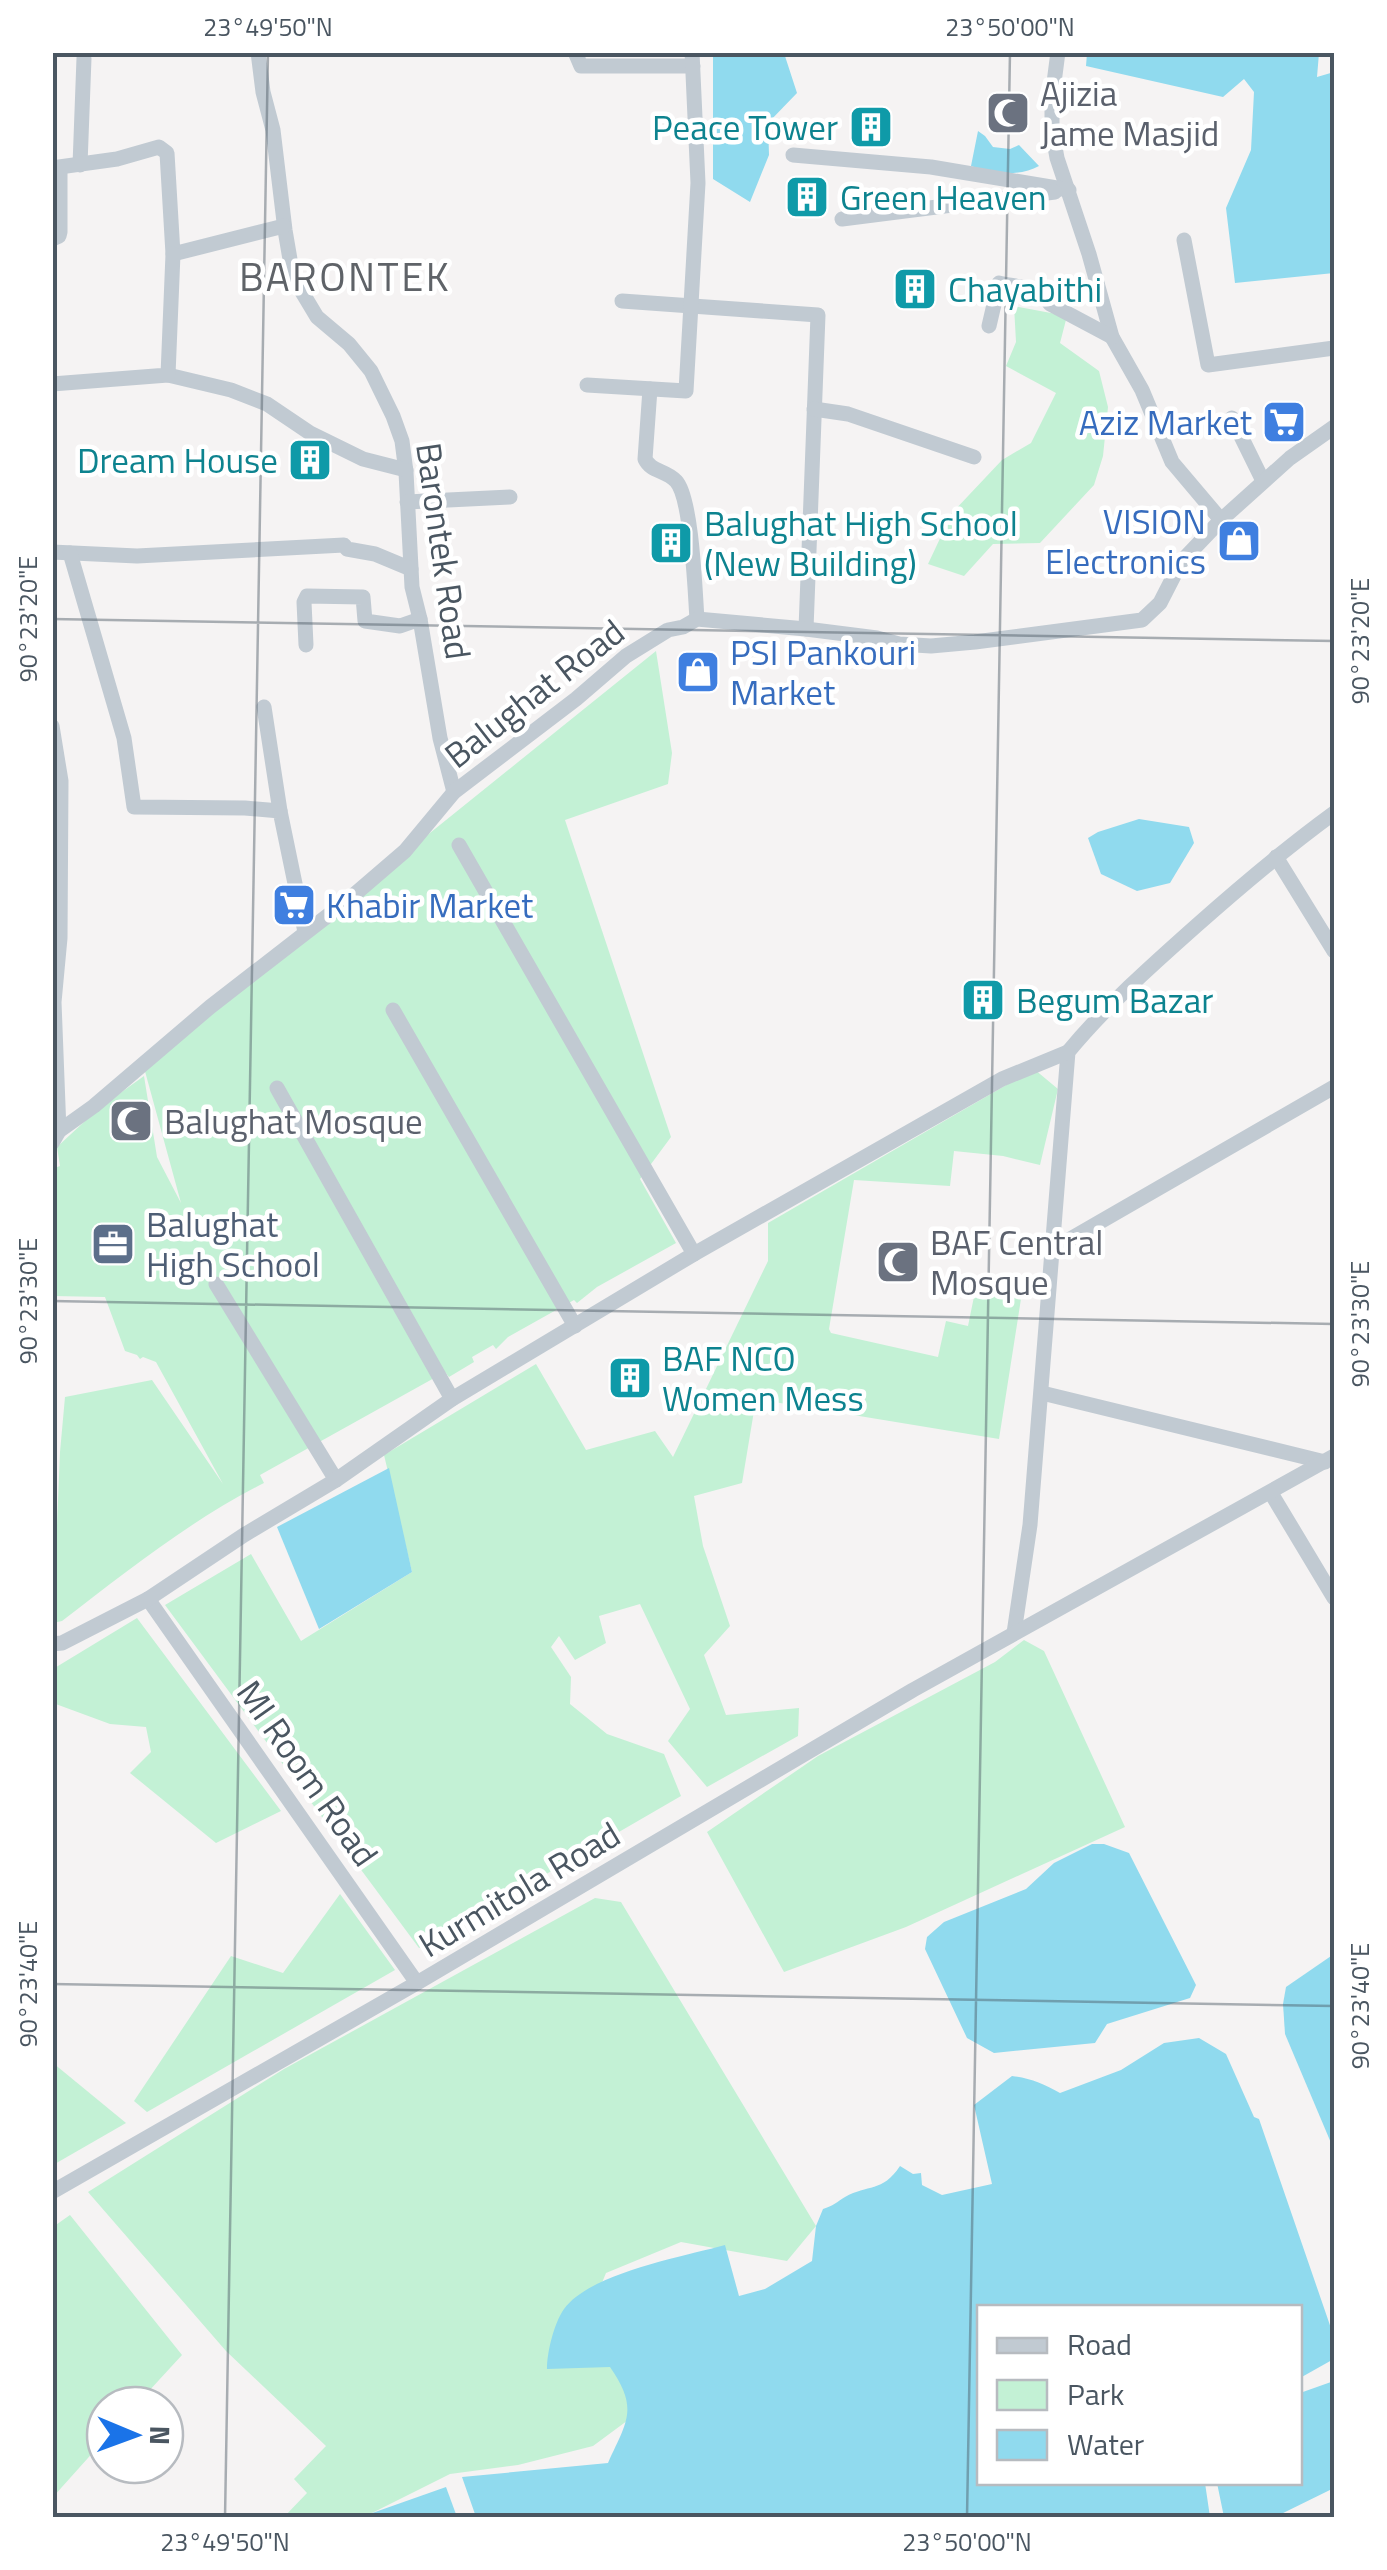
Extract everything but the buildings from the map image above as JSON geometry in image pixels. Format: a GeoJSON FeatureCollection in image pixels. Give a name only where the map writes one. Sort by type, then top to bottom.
{"type":"FeatureCollection","features":[{"type":"Feature","properties":{"kind":"street","name":"Barontek Road"},"geometry":{"type":"LineString","coordinates":[[258,52],[293,277],[318,317],[349,344],[371,371],[402,441],[412,587],[454,792]]}},
{"type":"Feature","properties":{"kind":"street"},"geometry":{"type":"LineString","coordinates":[[575,52],[581,66],[693,59],[698,183],[686,391],[587,385]]}},
{"type":"Feature","properties":{"kind":"street"},"geometry":{"type":"LineString","coordinates":[[1058,52],[1052,98],[1057,158],[1090,254],[1112,337],[1142,390],[1172,462],[1220,520]]}},
{"type":"Feature","properties":{"kind":"street"},"geometry":{"type":"LineString","coordinates":[[80,164],[84,58]]}},
{"type":"Feature","properties":{"kind":"street"},"geometry":{"type":"LineString","coordinates":[[52,239],[60,232],[56,168],[164,149],[173,254],[168,375]]}},
{"type":"Feature","properties":{"kind":"street"},"geometry":{"type":"LineString","coordinates":[[793,155],[931,167],[1069,190]]}},
{"type":"Feature","properties":{"kind":"street"},"geometry":{"type":"LineString","coordinates":[[842,220],[1069,190]]}},
{"type":"Feature","properties":{"kind":"street"},"geometry":{"type":"LineString","coordinates":[[173,254],[284,226]]}},
{"type":"Feature","properties":{"kind":"street"},"geometry":{"type":"LineString","coordinates":[[1184,240],[1208,364],[1334,348]]}},
{"type":"Feature","properties":{"kind":"street"},"geometry":{"type":"LineString","coordinates":[[990,326],[999,282],[1037,291],[1050,304],[1112,337]]}},
{"type":"Feature","properties":{"kind":"street"},"geometry":{"type":"LineString","coordinates":[[622,300],[818,315],[806,629]]}},
{"type":"Feature","properties":{"kind":"street"},"geometry":{"type":"LineString","coordinates":[[52,384],[168,375],[232,390],[267,404],[310,433],[363,459],[406,470]]}},
{"type":"Feature","properties":{"kind":"street"},"geometry":{"type":"LineString","coordinates":[[650,389],[644,459],[648,466],[676,481],[685,500],[697,619],[931,646],[1142,620],[1160,603],[1181,562],[1220,520],[1290,458],[1334,427]]}},
{"type":"Feature","properties":{"kind":"street"},"geometry":{"type":"LineString","coordinates":[[814,409],[848,414],[974,456]]}},
{"type":"Feature","properties":{"kind":"street"},"geometry":{"type":"LineString","coordinates":[[1232,418],[1264,481]]}},
{"type":"Feature","properties":{"kind":"street"},"geometry":{"type":"LineString","coordinates":[[408,502],[510,497]]}},
{"type":"Feature","properties":{"kind":"street"},"geometry":{"type":"LineString","coordinates":[[52,552],[137,556],[344,545],[410,569]]}},
{"type":"Feature","properties":{"kind":"street"},"geometry":{"type":"LineString","coordinates":[[70,553],[124,738],[135,809],[280,811]]}},
{"type":"Feature","properties":{"kind":"street"},"geometry":{"type":"LineString","coordinates":[[306,645],[307,596],[363,597],[365,621],[400,626],[420,620]]}},
{"type":"Feature","properties":{"kind":"street","name":"Balughat Road"},"geometry":{"type":"LineString","coordinates":[[56,1137],[404,851],[454,792],[626,656],[668,630],[697,619]]}},
{"type":"Feature","properties":{"kind":"street"},"geometry":{"type":"LineString","coordinates":[[264,707],[305,932]]}},
{"type":"Feature","properties":{"kind":"street"},"geometry":{"type":"LineString","coordinates":[[52,726],[61,781],[54,1002],[56,1137]]}},
{"type":"Feature","properties":{"kind":"street"},"geometry":{"type":"LineString","coordinates":[[52,1644],[62,1643],[148,1598],[336,1480],[452,1400],[694,1254],[1002,1079],[1068,1052],[1096,1018],[1163,955],[1276,856],[1334,812]]}},
{"type":"Feature","properties":{"kind":"street"},"geometry":{"type":"LineString","coordinates":[[460,846],[694,1254]]}},
{"type":"Feature","properties":{"kind":"street"},"geometry":{"type":"LineString","coordinates":[[1276,856],[1334,950]]}},
{"type":"Feature","properties":{"kind":"street"},"geometry":{"type":"LineString","coordinates":[[393,1010],[575,1326]]}},
{"type":"Feature","properties":{"kind":"street"},"geometry":{"type":"LineString","coordinates":[[1014,1633],[1030,1524],[1068,1052]]}},
{"type":"Feature","properties":{"kind":"street"},"geometry":{"type":"LineString","coordinates":[[1053,1249],[1334,1087]]}},
{"type":"Feature","properties":{"kind":"street"},"geometry":{"type":"LineString","coordinates":[[277,1088],[452,1400]]}},
{"type":"Feature","properties":{"kind":"street"},"geometry":{"type":"LineString","coordinates":[[216,1284],[336,1480]]}},
{"type":"Feature","properties":{"kind":"street"},"geometry":{"type":"LineString","coordinates":[[1042,1393],[1330,1459]]}},
{"type":"Feature","properties":{"kind":"street","name":"Kurmitola Road"},"geometry":{"type":"LineString","coordinates":[[52,2192],[418,1983],[1014,1633],[1330,1459]]}},
{"type":"Feature","properties":{"kind":"street"},"geometry":{"type":"LineString","coordinates":[[1272,1493],[1334,1598]]}},
{"type":"Feature","properties":{"kind":"street","name":"MI Room Road"},"geometry":{"type":"LineString","coordinates":[[148,1598],[418,1983]]}},
{"type":"Feature","properties":{"kind":"green space"},"geometry":{"type":"Polygon","coordinates":[[[1014,306],[1067,316],[1060,343],[1099,371],[1108,407],[1103,456],[1094,485],[1040,543],[993,544],[964,576],[928,564],[952,513],[1002,460],[1031,443],[1056,393],[1006,366],[1016,342],[1014,306]]]}},
{"type":"Feature","properties":{"kind":"green space"},"geometry":{"type":"Polygon","coordinates":[[[656,651],[672,753],[668,784],[565,820],[671,1137],[640,1179],[676,1243],[597,1287],[577,1303],[574,1300],[508,1337],[496,1349],[493,1345],[472,1357],[474,1362],[449,1377],[445,1372],[260,1475],[264,1483],[185,1530],[62,1621],[53,1623],[65,1397],[152,1380],[223,1484],[156,1362],[125,1351],[105,1297],[53,1296],[56,1225],[52,1169],[60,1166],[57,1147],[98,1109],[144,1076],[157,1157],[181,1203],[143,1064],[656,651]]]}},
{"type":"Feature","properties":{"kind":"green space"},"geometry":{"type":"Polygon","coordinates":[[[1034,1069],[1058,1089],[1040,1165],[954,1151],[950,1186],[854,1180],[829,1329],[831,1333],[938,1357],[946,1321],[968,1326],[978,1277],[1023,1286],[999,1439],[756,1399],[742,1483],[694,1496],[703,1546],[730,1626],[704,1655],[726,1715],[799,1708],[798,1736],[707,1787],[668,1741],[690,1709],[640,1604],[599,1616],[606,1643],[575,1660],[559,1636],[551,1647],[571,1677],[570,1704],[607,1734],[664,1754],[681,1796],[419,1948],[165,1605],[251,1554],[301,1641],[412,1572],[384,1455],[536,1364],[586,1450],[655,1431],[673,1457],[768,1261],[768,1223],[1034,1069]]]}},
{"type":"Feature","properties":{"kind":"green space"},"geometry":{"type":"Polygon","coordinates":[[[137,1618],[281,1811],[216,1843],[130,1773],[151,1752],[146,1727],[110,1724],[53,1703],[53,1669],[137,1618]]]}},
{"type":"Feature","properties":{"kind":"green space"},"geometry":{"type":"Polygon","coordinates":[[[1024,1640],[1044,1651],[1125,1827],[906,1927],[784,1972],[707,1832],[818,1756],[995,1662],[1024,1640]]]}},
{"type":"Feature","properties":{"kind":"green space"},"geometry":{"type":"Polygon","coordinates":[[[340,1894],[395,1970],[147,2112],[134,2101],[231,1956],[283,1973],[340,1894]]]}},
{"type":"Feature","properties":{"kind":"green space"},"geometry":{"type":"Polygon","coordinates":[[[595,1898],[621,1902],[816,2226],[787,2261],[681,2242],[606,2273],[576,2346],[630,2347],[639,2412],[593,2446],[518,2465],[450,2474],[364,2517],[283,2518],[307,2493],[294,2479],[326,2446],[226,2351],[88,2192],[284,2069],[595,1898]]]}},
{"type":"Feature","properties":{"kind":"green space"},"geometry":{"type":"Polygon","coordinates":[[[53,2063],[126,2123],[52,2165],[53,2063]]]}},
{"type":"Feature","properties":{"kind":"green space"},"geometry":{"type":"Polygon","coordinates":[[[70,2215],[182,2355],[154,2385],[85,2385],[85,2461],[53,2497],[53,2227],[70,2215]]]}},
{"type":"Feature","properties":{"kind":"water"},"geometry":{"type":"Polygon","coordinates":[[[713,53],[784,53],[797,93],[768,123],[769,155],[750,202],[713,179],[713,53]]]}},
{"type":"Feature","properties":{"kind":"water"},"geometry":{"type":"Polygon","coordinates":[[[1087,53],[1319,53],[1317,77],[1334,72],[1334,273],[1235,283],[1226,208],[1251,150],[1254,92],[1244,79],[1223,97],[1086,66],[1087,53]]]}},
{"type":"Feature","properties":{"kind":"water"},"geometry":{"type":"Polygon","coordinates":[[[978,131],[993,147],[1010,149],[1019,145],[1039,166],[1006,173],[971,166],[978,131]]]}},
{"type":"Feature","properties":{"kind":"water"},"geometry":{"type":"Polygon","coordinates":[[[1139,819],[1189,827],[1194,843],[1170,883],[1137,891],[1101,874],[1088,838],[1139,819]]]}},
{"type":"Feature","properties":{"kind":"water"},"geometry":{"type":"Polygon","coordinates":[[[389,1468],[412,1572],[319,1629],[277,1527],[389,1468]]]}},
{"type":"Feature","properties":{"kind":"water"},"geometry":{"type":"Polygon","coordinates":[[[1092,1844],[1129,1853],[1196,1985],[1190,1998],[1107,2024],[1095,2043],[994,2053],[967,2038],[925,1949],[927,1937],[944,1922],[1026,1889],[1054,1863],[1092,1844]]]}},
{"type":"Feature","properties":{"kind":"water"},"geometry":{"type":"Polygon","coordinates":[[[1334,1954],[1334,2150],[1285,2034],[1283,2004],[1286,1987],[1334,1954]]]}},
{"type":"Feature","properties":{"kind":"water"},"geometry":{"type":"Polygon","coordinates":[[[1199,2038],[1226,2054],[1254,2117],[1259,2119],[1334,2337],[1334,2356],[1302,2377],[1302,2305],[977,2305],[977,2485],[1205,2485],[1210,2517],[476,2517],[462,2477],[608,2463],[627,2415],[625,2394],[610,2367],[547,2369],[557,2322],[577,2296],[638,2268],[725,2245],[739,2296],[765,2289],[812,2261],[816,2226],[823,2209],[881,2184],[900,2166],[913,2174],[921,2173],[922,2185],[942,2195],[992,2184],[974,2105],[1012,2076],[1060,2093],[1121,2070],[1164,2043],[1199,2038]]]}},
{"type":"Feature","properties":{"kind":"water"},"geometry":{"type":"Polygon","coordinates":[[[1331,2382],[1334,2389],[1334,2488],[1275,2517],[1224,2517],[1217,2485],[1302,2485],[1302,2392],[1331,2382]]]}},
{"type":"Feature","properties":{"kind":"water"},"geometry":{"type":"Polygon","coordinates":[[[446,2487],[457,2517],[361,2517],[446,2487]]]}},
{"type":"Feature","properties":{"kind":"place","name":"Ajizia Jame Masjid"},"geometry":{"type":"Point","coordinates":[1008,113]}},
{"type":"Feature","properties":{"kind":"place","name":"Peace Tower"},"geometry":{"type":"Point","coordinates":[871,127]}},
{"type":"Feature","properties":{"kind":"place","name":"Green Heaven"},"geometry":{"type":"Point","coordinates":[807,197]}},
{"type":"Feature","properties":{"kind":"place","name":"Chayabithi"},"geometry":{"type":"Point","coordinates":[915,289]}},
{"type":"Feature","properties":{"kind":"place","name":"Aziz Market"},"geometry":{"type":"Point","coordinates":[1284,422]}},
{"type":"Feature","properties":{"kind":"place","name":"Dream House"},"geometry":{"type":"Point","coordinates":[310,460]}},
{"type":"Feature","properties":{"kind":"place","name":"VISION Electronics"},"geometry":{"type":"Point","coordinates":[1239,541]}},
{"type":"Feature","properties":{"kind":"place","name":"Balughat High School (New Building)"},"geometry":{"type":"Point","coordinates":[671,543]}},
{"type":"Feature","properties":{"kind":"place","name":"PSI Pankouri Market"},"geometry":{"type":"Point","coordinates":[698,672]}},
{"type":"Feature","properties":{"kind":"place","name":"Khabir Market"},"geometry":{"type":"Point","coordinates":[294,905]}},
{"type":"Feature","properties":{"kind":"place","name":"Begum Bazar"},"geometry":{"type":"Point","coordinates":[983,1000]}},
{"type":"Feature","properties":{"kind":"place","name":"Balughat Mosque"},"geometry":{"type":"Point","coordinates":[131,1121]}},
{"type":"Feature","properties":{"kind":"place","name":"Balughat High School"},"geometry":{"type":"Point","coordinates":[113,1244]}},
{"type":"Feature","properties":{"kind":"place","name":"BAF Central Mosque"},"geometry":{"type":"Point","coordinates":[898,1262]}},
{"type":"Feature","properties":{"kind":"place","name":"BAF NCO Women Mess"},"geometry":{"type":"Point","coordinates":[630,1378]}},
{"type":"Feature","properties":{"kind":"district","name":"BARONTEK"},"geometry":{"type":"Point","coordinates":[345,276]}}]}
